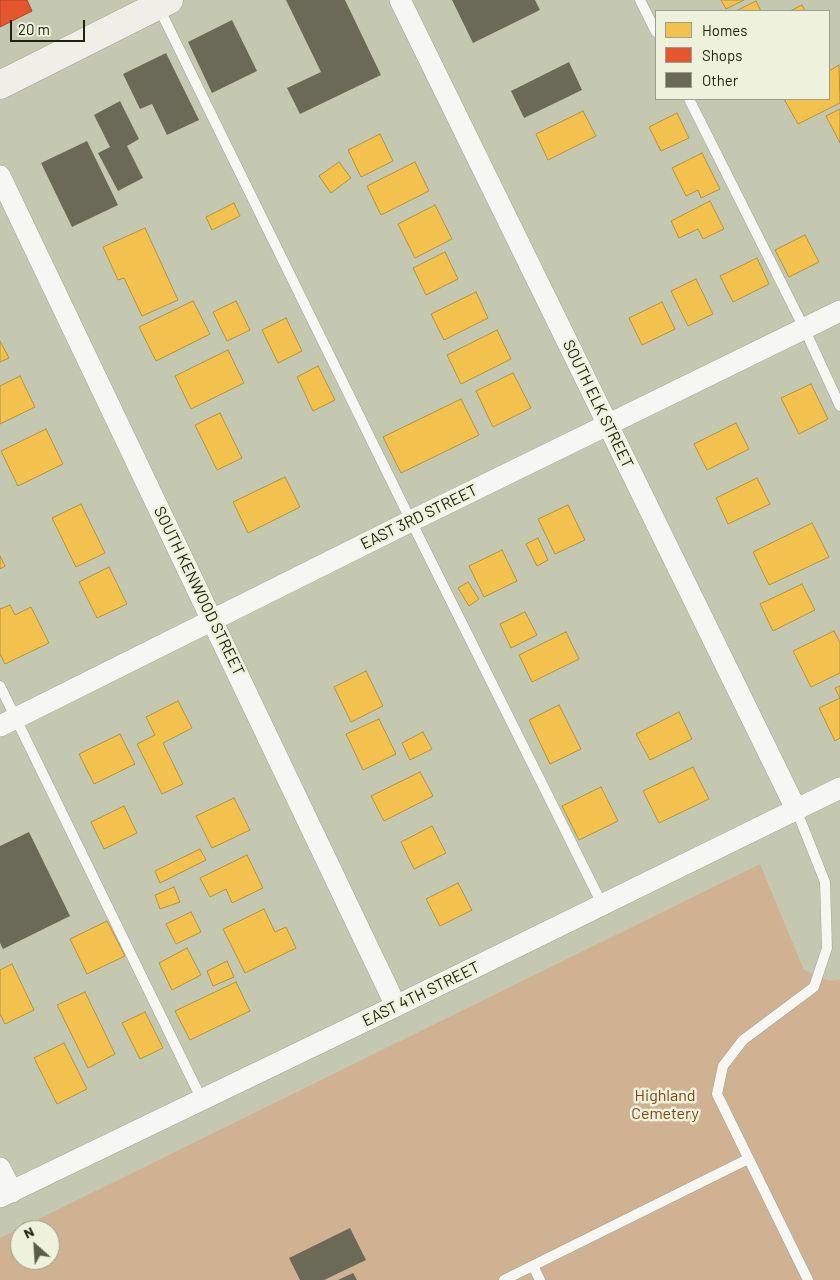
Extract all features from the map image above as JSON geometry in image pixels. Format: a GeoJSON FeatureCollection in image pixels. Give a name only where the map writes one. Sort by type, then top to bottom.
{"type":"FeatureCollection","features":[{"type":"Feature","properties":{"kind":"main road"},"geometry":{"type":"LineString","coordinates":[[0,85],[161,2]]}},
{"type":"Feature","properties":{"kind":"street","name":"SOUTH ELK STREET"},"geometry":{"type":"LineString","coordinates":[[400,0],[796,809]]}},
{"type":"Feature","properties":{"kind":"street","name":"SOUTH KENWOOD STREET"},"geometry":{"type":"LineString","coordinates":[[0,176],[396,1006]]}},
{"type":"Feature","properties":{"kind":"street","name":"EAST 3RD STREET"},"geometry":{"type":"LineString","coordinates":[[8,722],[212,619],[840,311]]}},
{"type":"Feature","properties":{"kind":"street","name":"EAST 4TH STREET"},"geometry":{"type":"LineString","coordinates":[[6,1195],[840,788]]}},
{"type":"Feature","properties":{"kind":"street"},"geometry":{"type":"LineString","coordinates":[[0,1168],[6,1195]]}},
{"type":"Feature","properties":{"kind":"lane"},"geometry":{"type":"LineString","coordinates":[[640,0],[655,30]]}},
{"type":"Feature","properties":{"kind":"lane"},"geometry":{"type":"LineString","coordinates":[[161,2],[411,521],[602,904]]}},
{"type":"Feature","properties":{"kind":"lane"},"geometry":{"type":"LineString","coordinates":[[690,100],[804,328],[840,406]]}},
{"type":"Feature","properties":{"kind":"lane"},"geometry":{"type":"LineString","coordinates":[[0,686],[8,722],[202,1100]]}},
{"type":"Feature","properties":{"kind":"lane"},"geometry":{"type":"LineString","coordinates":[[796,809],[825,882],[827,948],[814,987],[743,1040],[723,1066],[717,1094],[808,1280]]}},
{"type":"Feature","properties":{"kind":"lane"},"geometry":{"type":"LineString","coordinates":[[504,1280],[748,1159]]}},
{"type":"Feature","properties":{"kind":"lane"},"geometry":{"type":"LineString","coordinates":[[533,1266],[540,1280]]}},
{"type":"Feature","properties":{"kind":"green space","name":"Highland Cemetery"},"geometry":{"type":"Polygon","coordinates":[[[760,864],[804,970],[830,981],[840,979],[840,1280],[0,1280],[0,1238],[10,1233],[10,1270],[60,1270],[60,1220],[37,1220],[760,864]]]}},
{"type":"Feature","properties":{"kind":"building: Homes"},"geometry":{"type":"Polygon","coordinates":[[[721,0],[744,0],[726,9],[721,0]]]}},
{"type":"Feature","properties":{"kind":"building: Homes"},"geometry":{"type":"Polygon","coordinates":[[[756,1],[760,10],[738,10],[756,1]]]}},
{"type":"Feature","properties":{"kind":"building: Homes"},"geometry":{"type":"Polygon","coordinates":[[[802,5],[804,10],[792,10],[802,5]]]}},
{"type":"Feature","properties":{"kind":"building: Homes"},"geometry":{"type":"Polygon","coordinates":[[[839,65],[840,103],[798,124],[785,100],[830,100],[830,70],[839,65]]]}},
{"type":"Feature","properties":{"kind":"building: Homes"},"geometry":{"type":"Polygon","coordinates":[[[840,109],[840,143],[826,116],[840,109]]]}},
{"type":"Feature","properties":{"kind":"building: Homes"},"geometry":{"type":"Polygon","coordinates":[[[583,111],[596,136],[548,160],[536,134],[583,111]]]}},
{"type":"Feature","properties":{"kind":"building: Homes"},"geometry":{"type":"Polygon","coordinates":[[[677,113],[689,138],[661,151],[649,127],[677,113]]]}},
{"type":"Feature","properties":{"kind":"building: Homes"},"geometry":{"type":"Polygon","coordinates":[[[380,134],[393,161],[361,177],[348,150],[380,134]]]}},
{"type":"Feature","properties":{"kind":"building: Homes"},"geometry":{"type":"Polygon","coordinates":[[[702,153],[720,189],[701,198],[698,190],[686,196],[672,168],[702,153]]]}},
{"type":"Feature","properties":{"kind":"building: Homes"},"geometry":{"type":"Polygon","coordinates":[[[339,162],[351,178],[331,193],[319,176],[339,162]]]}},
{"type":"Feature","properties":{"kind":"building: Homes"},"geometry":{"type":"Polygon","coordinates":[[[415,162],[429,191],[381,215],[367,186],[415,162]]]}},
{"type":"Feature","properties":{"kind":"building: Homes"},"geometry":{"type":"Polygon","coordinates":[[[710,201],[724,229],[703,239],[698,229],[679,238],[671,221],[710,201]]]}},
{"type":"Feature","properties":{"kind":"building: Homes"},"geometry":{"type":"Polygon","coordinates":[[[234,203],[240,216],[212,230],[206,217],[234,203]]]}},
{"type":"Feature","properties":{"kind":"building: Homes"},"geometry":{"type":"Polygon","coordinates":[[[435,205],[452,239],[415,258],[398,224],[435,205]]]}},
{"type":"Feature","properties":{"kind":"building: Homes"},"geometry":{"type":"Polygon","coordinates":[[[145,228],[178,300],[142,316],[124,278],[118,280],[103,247],[145,228]]]}},
{"type":"Feature","properties":{"kind":"building: Homes"},"geometry":{"type":"Polygon","coordinates":[[[805,235],[819,262],[789,277],[775,250],[805,235]]]}},
{"type":"Feature","properties":{"kind":"building: Homes"},"geometry":{"type":"Polygon","coordinates":[[[445,252],[458,279],[426,295],[413,268],[445,252]]]}},
{"type":"Feature","properties":{"kind":"building: Homes"},"geometry":{"type":"Polygon","coordinates":[[[757,258],[769,284],[733,302],[720,276],[757,258]]]}},
{"type":"Feature","properties":{"kind":"building: Homes"},"geometry":{"type":"Polygon","coordinates":[[[696,279],[713,314],[688,326],[671,291],[696,279]]]}},
{"type":"Feature","properties":{"kind":"building: Homes"},"geometry":{"type":"Polygon","coordinates":[[[476,292],[488,318],[444,340],[431,314],[476,292]]]}},
{"type":"Feature","properties":{"kind":"building: Homes"},"geometry":{"type":"Polygon","coordinates":[[[193,301],[210,334],[156,361],[139,327],[193,301]]]}},
{"type":"Feature","properties":{"kind":"building: Homes"},"geometry":{"type":"Polygon","coordinates":[[[236,301],[250,330],[227,341],[213,312],[236,301]]]}},
{"type":"Feature","properties":{"kind":"building: Homes"},"geometry":{"type":"Polygon","coordinates":[[[662,302],[675,329],[642,345],[629,318],[662,302]]]}},
{"type":"Feature","properties":{"kind":"building: Homes"},"geometry":{"type":"Polygon","coordinates":[[[286,318],[302,351],[278,363],[262,330],[286,318]]]}},
{"type":"Feature","properties":{"kind":"building: Homes"},"geometry":{"type":"Polygon","coordinates":[[[497,330],[511,359],[461,384],[447,355],[497,330]]]}},
{"type":"Feature","properties":{"kind":"building: Homes"},"geometry":{"type":"Polygon","coordinates":[[[0,341],[9,358],[0,362],[0,341]]]}},
{"type":"Feature","properties":{"kind":"building: Homes"},"geometry":{"type":"Polygon","coordinates":[[[228,350],[244,383],[191,409],[175,376],[228,350]]]}},
{"type":"Feature","properties":{"kind":"building: Homes"},"geometry":{"type":"Polygon","coordinates":[[[318,366],[335,400],[313,411],[297,377],[318,366]]]}},
{"type":"Feature","properties":{"kind":"building: Homes"},"geometry":{"type":"Polygon","coordinates":[[[513,373],[531,408],[493,427],[476,391],[513,373]]]}},
{"type":"Feature","properties":{"kind":"building: Homes"},"geometry":{"type":"Polygon","coordinates":[[[20,376],[35,407],[0,424],[0,386],[20,376]]]}},
{"type":"Feature","properties":{"kind":"building: Homes"},"geometry":{"type":"Polygon","coordinates":[[[811,384],[828,419],[799,434],[781,398],[811,384]]]}},
{"type":"Feature","properties":{"kind":"building: Homes"},"geometry":{"type":"Polygon","coordinates":[[[461,399],[479,435],[401,473],[383,437],[461,399]]]}},
{"type":"Feature","properties":{"kind":"building: Homes"},"geometry":{"type":"Polygon","coordinates":[[[220,413],[242,458],[217,470],[195,425],[220,413]]]}},
{"type":"Feature","properties":{"kind":"building: Homes"},"geometry":{"type":"Polygon","coordinates":[[[736,423],[749,449],[707,470],[694,444],[736,423]]]}},
{"type":"Feature","properties":{"kind":"building: Homes"},"geometry":{"type":"Polygon","coordinates":[[[46,429],[63,464],[18,486],[1,451],[46,429]]]}},
{"type":"Feature","properties":{"kind":"building: Homes"},"geometry":{"type":"Polygon","coordinates":[[[285,477],[300,507],[248,533],[233,502],[285,477]]]}},
{"type":"Feature","properties":{"kind":"building: Homes"},"geometry":{"type":"Polygon","coordinates":[[[757,478],[770,504],[728,524],[716,498],[757,478]]]}},
{"type":"Feature","properties":{"kind":"building: Homes"},"geometry":{"type":"Polygon","coordinates":[[[81,504],[105,553],[76,567],[52,518],[81,504]]]}},
{"type":"Feature","properties":{"kind":"building: Homes"},"geometry":{"type":"Polygon","coordinates":[[[568,505],[585,540],[555,554],[538,519],[568,505]]]}},
{"type":"Feature","properties":{"kind":"building: Homes"},"geometry":{"type":"Polygon","coordinates":[[[812,523],[829,557],[769,585],[753,552],[812,523]]]}},
{"type":"Feature","properties":{"kind":"building: Homes"},"geometry":{"type":"Polygon","coordinates":[[[538,538],[548,560],[537,566],[526,544],[538,538]]]}},
{"type":"Feature","properties":{"kind":"building: Homes"},"geometry":{"type":"Polygon","coordinates":[[[502,550],[517,581],[484,597],[469,566],[502,550]]]}},
{"type":"Feature","properties":{"kind":"building: Homes"},"geometry":{"type":"Polygon","coordinates":[[[0,556],[5,566],[0,569],[0,556]]]}},
{"type":"Feature","properties":{"kind":"building: Homes"},"geometry":{"type":"Polygon","coordinates":[[[109,567],[127,604],[97,618],[79,582],[109,567]]]}},
{"type":"Feature","properties":{"kind":"building: Homes"},"geometry":{"type":"Polygon","coordinates":[[[468,582],[479,599],[469,606],[458,588],[468,582]]]}},
{"type":"Feature","properties":{"kind":"building: Homes"},"geometry":{"type":"Polygon","coordinates":[[[802,584],[815,610],[773,631],[760,604],[802,584]]]}},
{"type":"Feature","properties":{"kind":"building: Homes"},"geometry":{"type":"Polygon","coordinates":[[[10,605],[15,615],[31,607],[49,643],[5,664],[0,654],[0,609],[10,605]]]}},
{"type":"Feature","properties":{"kind":"building: Homes"},"geometry":{"type":"Polygon","coordinates":[[[525,612],[537,635],[511,648],[500,624],[525,612]]]}},
{"type":"Feature","properties":{"kind":"building: Homes"},"geometry":{"type":"Polygon","coordinates":[[[834,631],[840,643],[840,673],[811,687],[793,651],[834,631]]]}},
{"type":"Feature","properties":{"kind":"building: Homes"},"geometry":{"type":"Polygon","coordinates":[[[566,632],[579,659],[532,682],[519,655],[566,632]]]}},
{"type":"Feature","properties":{"kind":"building: Homes"},"geometry":{"type":"Polygon","coordinates":[[[366,671],[383,706],[351,722],[334,687],[366,671]]]}},
{"type":"Feature","properties":{"kind":"building: Homes"},"geometry":{"type":"Polygon","coordinates":[[[840,686],[840,698],[835,688],[840,686]]]}},
{"type":"Feature","properties":{"kind":"building: Homes"},"geometry":{"type":"Polygon","coordinates":[[[840,698],[840,738],[835,741],[819,708],[840,698]]]}},
{"type":"Feature","properties":{"kind":"building: Homes"},"geometry":{"type":"Polygon","coordinates":[[[178,701],[192,728],[163,743],[183,784],[162,794],[137,744],[155,735],[146,717],[178,701]]]}},
{"type":"Feature","properties":{"kind":"building: Homes"},"geometry":{"type":"Polygon","coordinates":[[[559,705],[581,749],[550,764],[529,720],[559,705]]]}},
{"type":"Feature","properties":{"kind":"building: Homes"},"geometry":{"type":"Polygon","coordinates":[[[679,712],[692,739],[650,760],[636,734],[679,712]]]}},
{"type":"Feature","properties":{"kind":"building: Homes"},"geometry":{"type":"Polygon","coordinates":[[[379,719],[396,754],[363,770],[346,734],[379,719]]]}},
{"type":"Feature","properties":{"kind":"building: Homes"},"geometry":{"type":"Polygon","coordinates":[[[423,732],[432,749],[410,760],[402,743],[423,732]]]}},
{"type":"Feature","properties":{"kind":"building: Homes"},"geometry":{"type":"Polygon","coordinates":[[[120,734],[135,764],[94,784],[79,754],[120,734]]]}},
{"type":"Feature","properties":{"kind":"building: Homes"},"geometry":{"type":"Polygon","coordinates":[[[693,767],[709,799],[659,823],[643,791],[693,767]]]}},
{"type":"Feature","properties":{"kind":"building: Homes"},"geometry":{"type":"Polygon","coordinates":[[[420,772],[433,796],[384,821],[371,796],[420,772]]]}},
{"type":"Feature","properties":{"kind":"building: Homes"},"geometry":{"type":"Polygon","coordinates":[[[601,787],[618,821],[579,840],[562,806],[601,787]]]}},
{"type":"Feature","properties":{"kind":"building: Homes"},"geometry":{"type":"Polygon","coordinates":[[[234,798],[250,830],[212,848],[196,816],[234,798]]]}},
{"type":"Feature","properties":{"kind":"building: Homes"},"geometry":{"type":"Polygon","coordinates":[[[124,806],[137,833],[104,849],[91,822],[124,806]]]}},
{"type":"Feature","properties":{"kind":"building: Homes"},"geometry":{"type":"Polygon","coordinates":[[[432,826],[446,853],[414,869],[401,842],[432,826]]]}},
{"type":"Feature","properties":{"kind":"building: Homes"},"geometry":{"type":"Polygon","coordinates":[[[200,849],[206,860],[160,883],[155,871],[200,849]]]}},
{"type":"Feature","properties":{"kind":"building: Homes"},"geometry":{"type":"Polygon","coordinates":[[[247,855],[263,888],[232,903],[226,889],[210,897],[200,878],[247,855]]]}},
{"type":"Feature","properties":{"kind":"building: Homes"},"geometry":{"type":"Polygon","coordinates":[[[458,883],[472,910],[440,926],[426,899],[458,883]]]}},
{"type":"Feature","properties":{"kind":"building: Homes"},"geometry":{"type":"Polygon","coordinates":[[[174,887],[180,902],[160,909],[155,895],[174,887]]]}},
{"type":"Feature","properties":{"kind":"building: Homes"},"geometry":{"type":"Polygon","coordinates":[[[264,909],[275,932],[286,927],[296,948],[245,973],[223,929],[264,909]]]}},
{"type":"Feature","properties":{"kind":"building: Homes"},"geometry":{"type":"Polygon","coordinates":[[[191,912],[201,932],[176,944],[166,924],[191,912]]]}},
{"type":"Feature","properties":{"kind":"building: Homes"},"geometry":{"type":"Polygon","coordinates":[[[107,921],[125,956],[87,974],[70,939],[107,921]]]}},
{"type":"Feature","properties":{"kind":"building: Homes"},"geometry":{"type":"Polygon","coordinates":[[[187,948],[201,975],[172,990],[159,963],[187,948]]]}},
{"type":"Feature","properties":{"kind":"building: Homes"},"geometry":{"type":"Polygon","coordinates":[[[227,961],[234,977],[213,986],[207,971],[227,961]]]}},
{"type":"Feature","properties":{"kind":"building: Homes"},"geometry":{"type":"Polygon","coordinates":[[[12,964],[34,1010],[5,1024],[0,1014],[0,970],[12,964]]]}},
{"type":"Feature","properties":{"kind":"building: Homes"},"geometry":{"type":"Polygon","coordinates":[[[236,982],[250,1011],[190,1040],[175,1011],[236,982]]]}},
{"type":"Feature","properties":{"kind":"building: Homes"},"geometry":{"type":"Polygon","coordinates":[[[85,992],[115,1054],[88,1068],[57,1005],[85,992]]]}},
{"type":"Feature","properties":{"kind":"building: Homes"},"geometry":{"type":"Polygon","coordinates":[[[145,1012],[163,1048],[140,1059],[122,1023],[145,1012]]]}},
{"type":"Feature","properties":{"kind":"building: Homes"},"geometry":{"type":"Polygon","coordinates":[[[64,1043],[87,1089],[57,1104],[34,1058],[64,1043]]]}},
{"type":"Feature","properties":{"kind":"building: Shops"},"geometry":{"type":"Polygon","coordinates":[[[0,0],[27,0],[32,11],[0,27],[0,0]]]}},
{"type":"Feature","properties":{"kind":"building: Other"},"geometry":{"type":"Polygon","coordinates":[[[286,0],[345,0],[381,75],[300,114],[287,88],[321,72],[286,0]]]}},
{"type":"Feature","properties":{"kind":"building: Other"},"geometry":{"type":"Polygon","coordinates":[[[452,0],[535,0],[540,10],[473,43],[452,0]]]}},
{"type":"Feature","properties":{"kind":"building: Other"},"geometry":{"type":"Polygon","coordinates":[[[232,20],[257,71],[212,93],[188,42],[232,20]]]}},
{"type":"Feature","properties":{"kind":"building: Other"},"geometry":{"type":"Polygon","coordinates":[[[166,53],[199,120],[167,135],[152,104],[140,109],[123,74],[166,53]]]}},
{"type":"Feature","properties":{"kind":"building: Other"},"geometry":{"type":"Polygon","coordinates":[[[569,62],[582,90],[524,118],[511,91],[569,62]]]}},
{"type":"Feature","properties":{"kind":"building: Other"},"geometry":{"type":"Polygon","coordinates":[[[120,101],[139,139],[127,146],[143,178],[118,191],[98,153],[110,147],[94,115],[120,101]]]}},
{"type":"Feature","properties":{"kind":"building: Other"},"geometry":{"type":"Polygon","coordinates":[[[87,141],[118,205],[72,227],[41,163],[87,141]]]}},
{"type":"Feature","properties":{"kind":"building: Other"},"geometry":{"type":"Polygon","coordinates":[[[29,832],[70,916],[3,949],[0,943],[0,846],[29,832]]]}},
{"type":"Feature","properties":{"kind":"building: Other"},"geometry":{"type":"Polygon","coordinates":[[[350,1228],[366,1260],[324,1280],[300,1280],[289,1258],[350,1228]]]}},
{"type":"Feature","properties":{"kind":"building: Other"},"geometry":{"type":"Polygon","coordinates":[[[353,1273],[357,1280],[338,1280],[353,1273]]]}}]}
